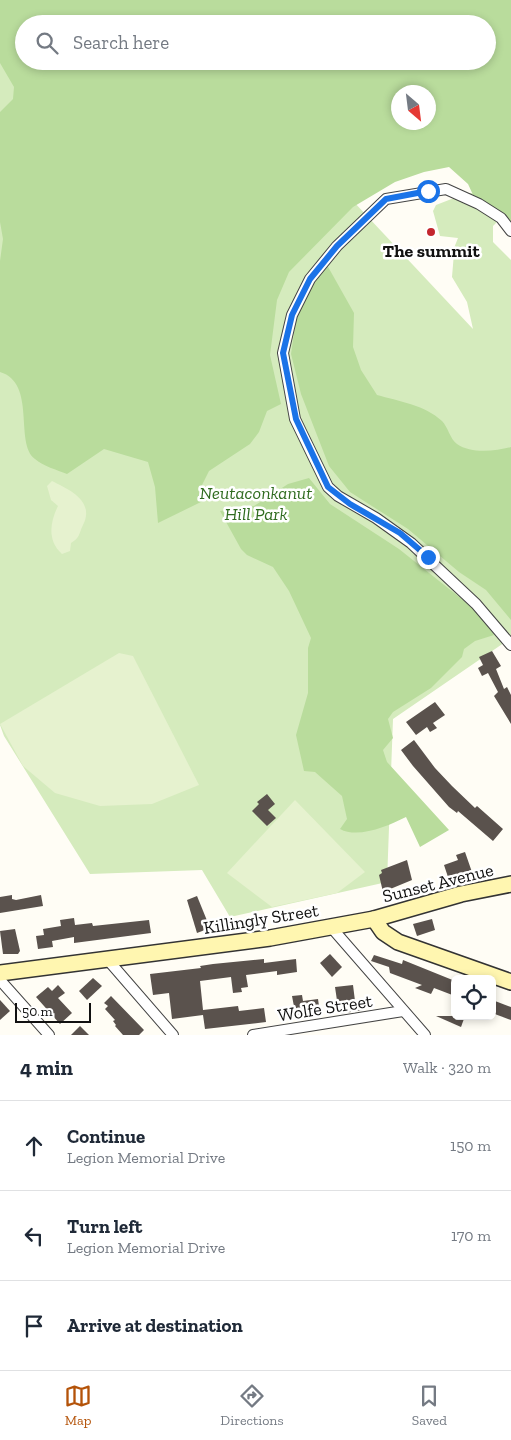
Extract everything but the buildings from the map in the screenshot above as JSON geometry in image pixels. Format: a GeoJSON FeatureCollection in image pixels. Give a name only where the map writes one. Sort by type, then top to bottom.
{"type":"FeatureCollection","features":[{"type":"Feature","properties":{"kind":"main road","name":"Sunset Avenue"},"geometry":{"type":"LineString","coordinates":[[374,919],[461,894],[511,884]]}},
{"type":"Feature","properties":{"kind":"main road","name":"Killingly Street"},"geometry":{"type":"LineString","coordinates":[[0,973],[108,960],[374,919]]}},
{"type":"Feature","properties":{"kind":"main road"},"geometry":{"type":"LineString","coordinates":[[374,919],[383,932],[398,942],[511,982]]}},
{"type":"Feature","properties":{"kind":"street"},"geometry":{"type":"LineString","coordinates":[[511,231],[500,218],[446,189],[386,199],[337,246],[310,279],[292,315],[283,353],[296,419],[328,487],[350,504],[400,533],[428,557],[476,604],[511,645]]}},
{"type":"Feature","properties":{"kind":"street"},"geometry":{"type":"LineString","coordinates":[[331,927],[425,1035]]}},
{"type":"Feature","properties":{"kind":"street"},"geometry":{"type":"LineString","coordinates":[[108,960],[173,1035]]}},
{"type":"Feature","properties":{"kind":"street"},"geometry":{"type":"LineString","coordinates":[[0,980],[49,1035]]}},
{"type":"Feature","properties":{"kind":"street","name":"Wolfe Street"},"geometry":{"type":"LineString","coordinates":[[253,1035],[302,1032],[403,1011]]}},
{"type":"Feature","properties":{"kind":"green space","name":"Neutaconkanut Hill Park"},"geometry":{"type":"Polygon","coordinates":[[[0,0],[511,0],[511,75],[353,201],[473,329],[467,302],[452,277],[454,253],[450,250],[454,248],[458,238],[440,236],[433,211],[436,205],[467,193],[472,193],[501,218],[493,226],[493,242],[511,260],[511,638],[393,719],[387,882],[230,917],[202,870],[90,874],[4,736],[0,725],[0,0]]]}},
{"type":"Feature","properties":{"kind":"green space"},"geometry":{"type":"Polygon","coordinates":[[[0,0],[511,0],[511,228],[474,197],[468,184],[449,167],[424,172],[395,182],[353,207],[289,272],[277,300],[270,355],[281,404],[267,411],[259,432],[250,444],[209,471],[200,489],[203,501],[158,523],[155,487],[148,462],[104,449],[67,474],[46,466],[35,459],[29,451],[26,440],[22,400],[18,388],[11,378],[0,372],[0,261],[3,239],[0,222],[0,112],[13,99],[14,87],[0,63],[0,0]]]}},
{"type":"Feature","properties":{"kind":"green space"},"geometry":{"type":"Polygon","coordinates":[[[327,265],[354,313],[353,347],[361,370],[377,395],[411,404],[428,411],[442,421],[455,442],[463,447],[484,451],[511,447],[511,620],[486,590],[459,572],[408,529],[350,492],[329,466],[301,394],[291,354],[298,305],[307,283],[327,265]]]}},
{"type":"Feature","properties":{"kind":"green space"},"geometry":{"type":"Polygon","coordinates":[[[309,478],[330,504],[399,549],[468,604],[488,625],[494,635],[475,641],[464,649],[462,657],[431,688],[393,712],[388,719],[393,738],[383,750],[387,762],[449,830],[420,847],[406,817],[391,824],[364,832],[347,832],[340,829],[347,819],[342,796],[315,772],[304,771],[296,735],[308,693],[308,648],[311,638],[289,591],[273,567],[247,555],[241,549],[220,511],[254,506],[288,484],[309,478]]]}},
{"type":"Feature","properties":{"kind":"green space"},"geometry":{"type":"Polygon","coordinates":[[[52,481],[79,497],[86,509],[86,517],[79,535],[71,543],[70,551],[62,554],[54,543],[51,531],[53,518],[58,506],[51,500],[47,486],[52,481]]]}},
{"type":"Feature","properties":{"kind":"green space"},"geometry":{"type":"Polygon","coordinates":[[[119,653],[133,656],[199,785],[152,804],[100,806],[55,793],[23,766],[0,724],[119,653]]]}},
{"type":"Feature","properties":{"kind":"green space"},"geometry":{"type":"Polygon","coordinates":[[[295,800],[365,872],[337,893],[272,907],[227,873],[295,800]]]}},
{"type":"Feature","properties":{"kind":"place","name":"The summit"},"geometry":{"type":"Point","coordinates":[431,232]}},
{"type":"Feature","properties":{"kind":"route"},"geometry":{"type":"LineString","coordinates":[[428,191],[386,199],[337,246],[310,279],[292,315],[283,353],[288,385],[296,411],[296,419],[315,463],[328,487],[350,504],[400,533],[428,557]]}}]}
